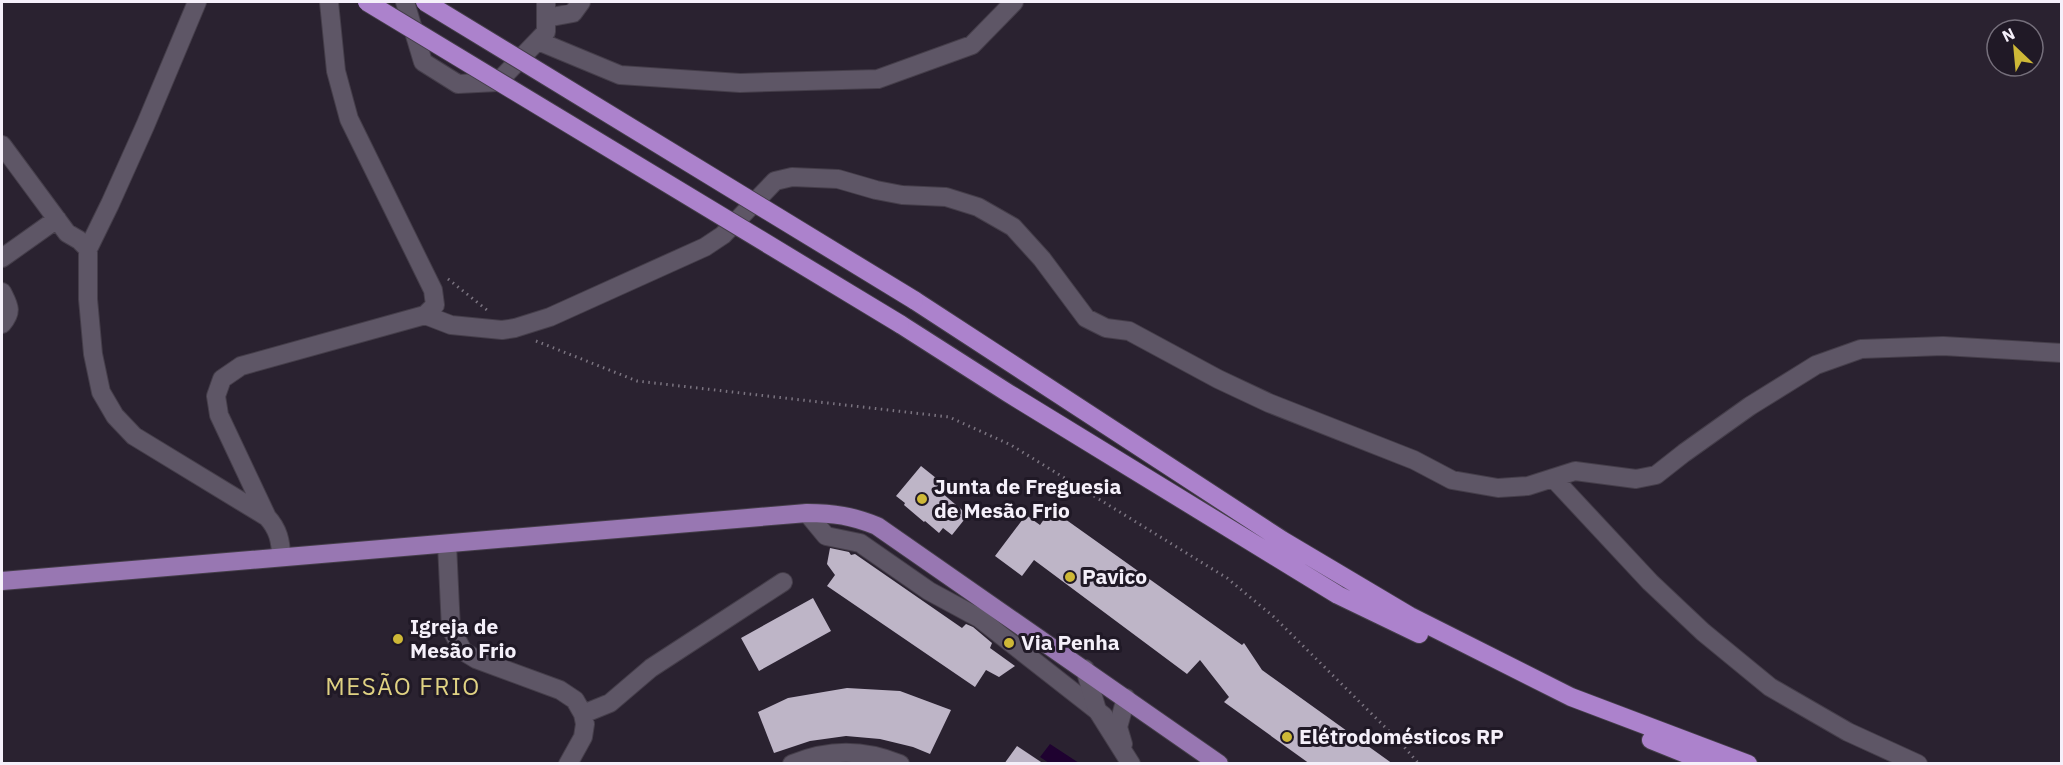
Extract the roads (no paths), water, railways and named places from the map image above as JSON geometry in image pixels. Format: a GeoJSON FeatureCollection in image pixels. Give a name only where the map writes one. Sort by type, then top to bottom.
{"type":"FeatureCollection","features":[{"type":"Feature","properties":{"kind":"highway"},"geometry":{"type":"LineString","coordinates":[[367,2],[900,324],[1008,393],[1338,595],[1588,715],[1711,764]]}},
{"type":"Feature","properties":{"kind":"highway"},"geometry":{"type":"LineString","coordinates":[[425,2],[914,300],[1282,540],[1410,616],[1571,697],[1748,764]]}},
{"type":"Feature","properties":{"kind":"main road"},"geometry":{"type":"LineString","coordinates":[[2,581],[807,513],[831,513],[855,517],[877,526],[1219,764]]}},
{"type":"Feature","properties":{"kind":"street"},"geometry":{"type":"LineString","coordinates":[[197,2],[145,126],[88,249],[88,298],[93,354],[101,393],[115,416],[134,436],[267,517],[276,527],[281,557]]}},
{"type":"Feature","properties":{"kind":"street"},"geometry":{"type":"LineString","coordinates":[[267,517],[219,415],[216,396],[222,379],[241,366],[425,315],[435,305],[433,290],[350,119],[336,71],[329,2]]}},
{"type":"Feature","properties":{"kind":"street"},"geometry":{"type":"LineString","coordinates":[[405,2],[423,62],[458,84],[498,82],[546,32],[546,10],[573,13],[581,2]]}},
{"type":"Feature","properties":{"kind":"street"},"geometry":{"type":"LineString","coordinates":[[538,40],[620,75],[740,83],[878,79],[972,45],[1014,2]]}},
{"type":"Feature","properties":{"kind":"street"},"geometry":{"type":"LineString","coordinates":[[2,145],[67,233],[88,249]]}},
{"type":"Feature","properties":{"kind":"street"},"geometry":{"type":"LineString","coordinates":[[425,315],[451,325],[502,330],[550,317],[705,247],[723,235],[775,181],[792,177],[838,179],[902,195],[946,197],[978,207],[1013,227],[1042,259],[1086,318],[1106,328],[1129,331],[1218,379],[1259,398],[1414,460],[1452,480],[1498,488],[1528,486],[1575,471],[1636,479],[1656,475],[1750,406],[1807,371],[1861,350],[1943,346],[2061,353]]}},
{"type":"Feature","properties":{"kind":"street"},"geometry":{"type":"LineString","coordinates":[[2,258],[57,219]]}},
{"type":"Feature","properties":{"kind":"street"},"geometry":{"type":"LineString","coordinates":[[2,292],[9,305],[8,317],[2,324]]}},
{"type":"Feature","properties":{"kind":"street"},"geometry":{"type":"LineString","coordinates":[[1553,478],[1650,582],[1703,632],[1770,687],[1848,732],[1918,764]]}},
{"type":"Feature","properties":{"kind":"street"},"geometry":{"type":"LineString","coordinates":[[807,513],[826,536],[860,543],[929,591],[979,618],[1118,727]]}},
{"type":"Feature","properties":{"kind":"street"},"geometry":{"type":"LineString","coordinates":[[447,544],[451,629],[463,651],[476,659],[560,690],[575,700],[583,714],[585,724],[583,737],[568,764]]}},
{"type":"Feature","properties":{"kind":"street"},"geometry":{"type":"LineString","coordinates":[[583,714],[610,703],[651,668],[783,582]]}},
{"type":"Feature","properties":{"kind":"street"},"geometry":{"type":"LineString","coordinates":[[1085,669],[1097,710],[1128,759]]}},
{"type":"Feature","properties":{"kind":"street"},"geometry":{"type":"LineString","coordinates":[[1126,698],[1118,727],[1128,759]]}},
{"type":"Feature","properties":{"kind":"street"},"geometry":{"type":"LineString","coordinates":[[1118,727],[1148,714]]}},
{"type":"Feature","properties":{"kind":"street"},"geometry":{"type":"LineString","coordinates":[[792,764],[804,759],[839,752],[880,756],[900,764]]}},
{"type":"Feature","properties":{"kind":"place","name":"Junta de Freguesia de Mesão Frio"},"geometry":{"type":"Point","coordinates":[922,499]}},
{"type":"Feature","properties":{"kind":"place","name":"Pavico"},"geometry":{"type":"Point","coordinates":[1070,577]}},
{"type":"Feature","properties":{"kind":"place","name":"Igreja de Mesão Frio"},"geometry":{"type":"Point","coordinates":[398,639]}},
{"type":"Feature","properties":{"kind":"place","name":"Via Penha"},"geometry":{"type":"Point","coordinates":[1009,643]}},
{"type":"Feature","properties":{"kind":"place","name":"Elétrodomésticos RP"},"geometry":{"type":"Point","coordinates":[1287,737]}},
{"type":"Feature","properties":{"kind":"district","name":"MESÃO FRIO"},"geometry":{"type":"Point","coordinates":[403,687]}}]}
